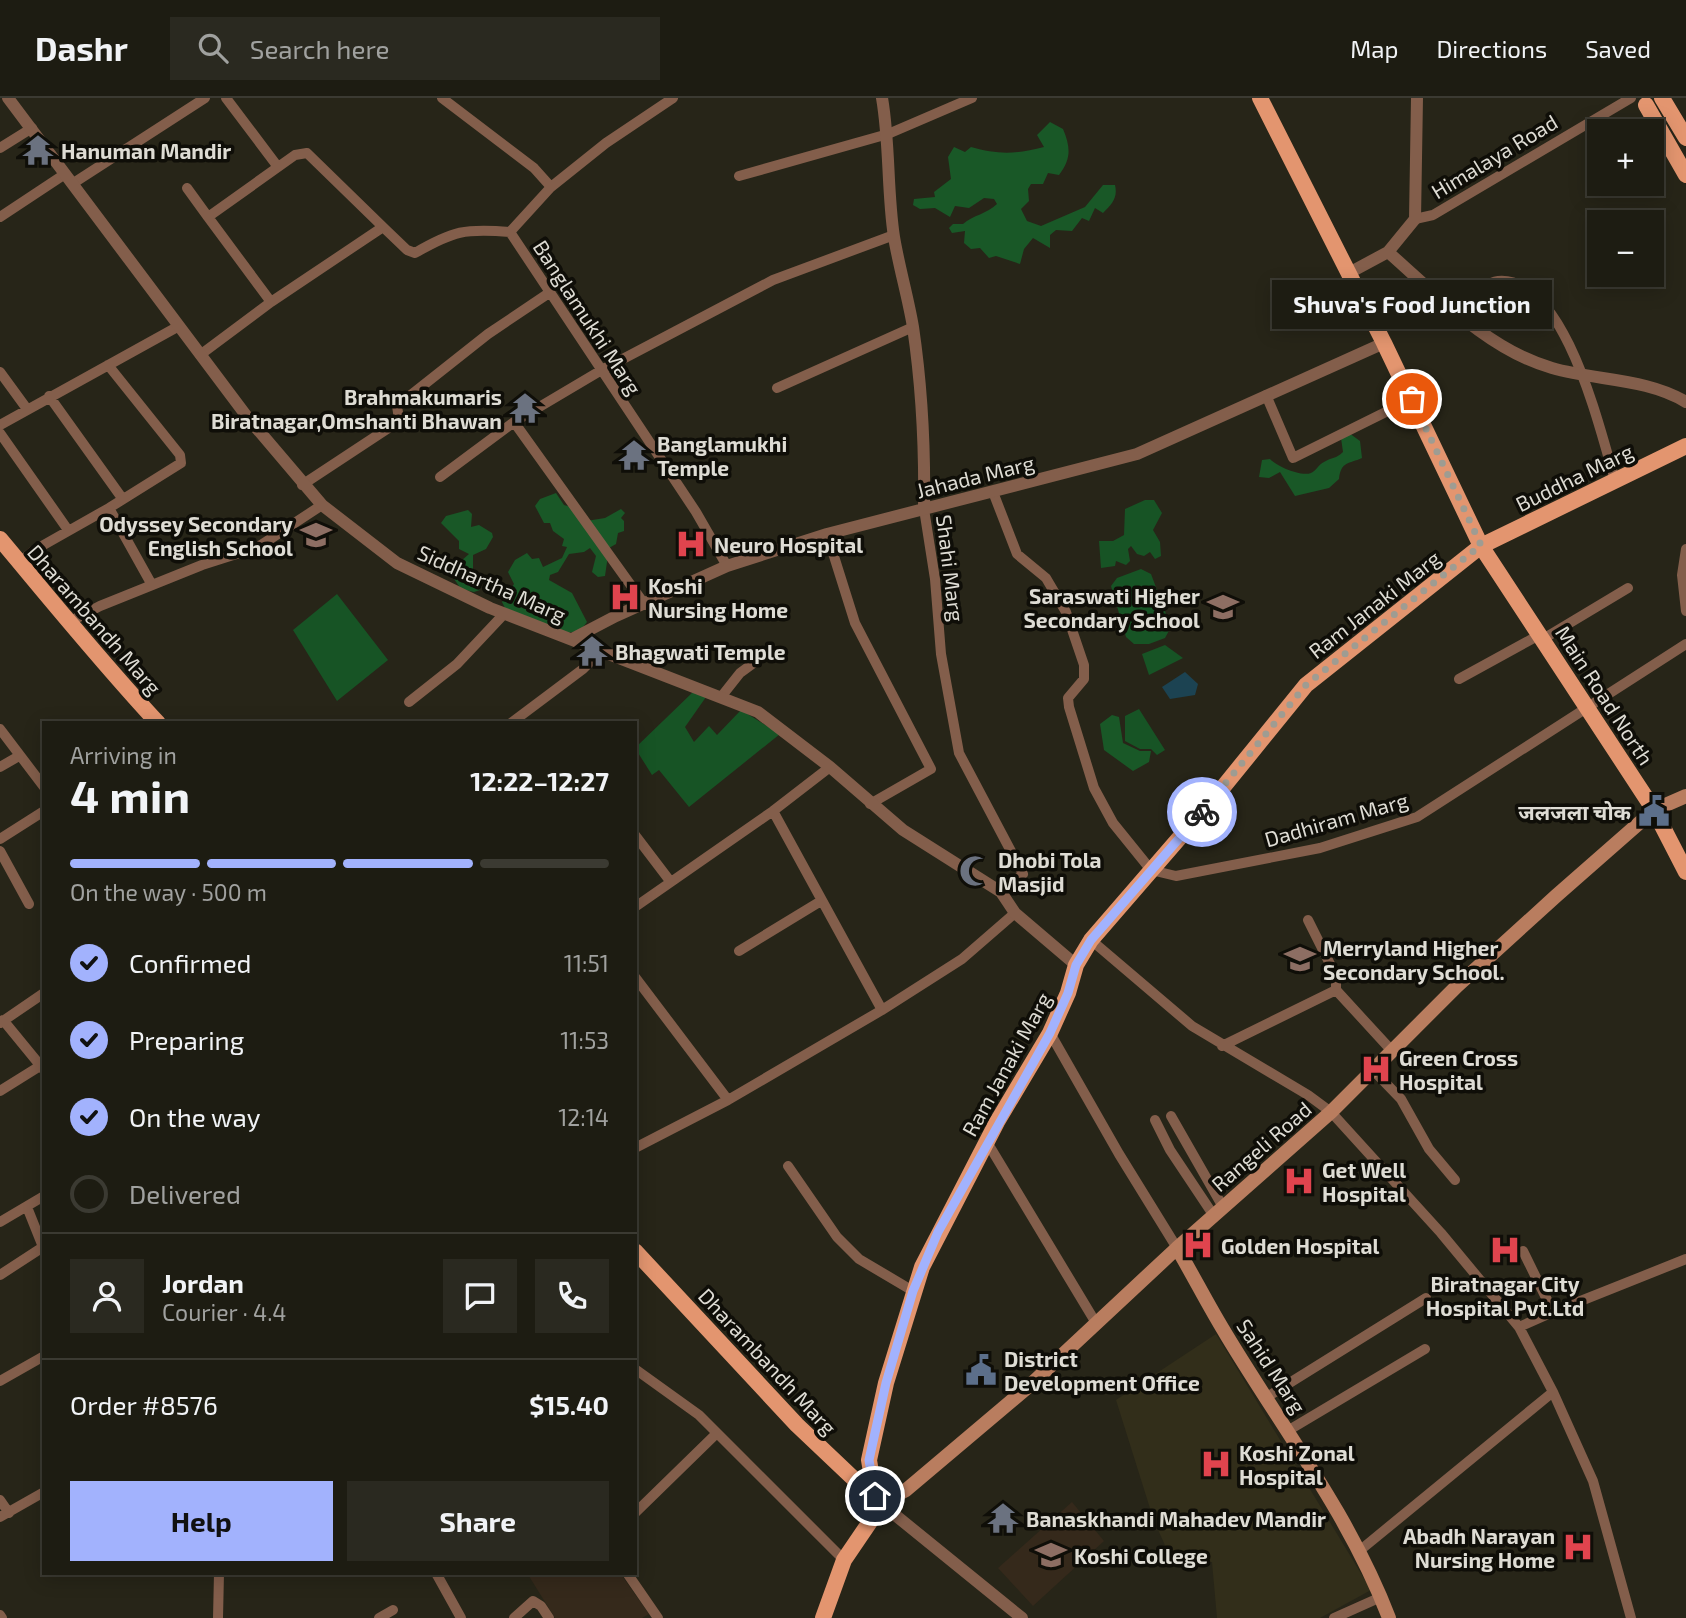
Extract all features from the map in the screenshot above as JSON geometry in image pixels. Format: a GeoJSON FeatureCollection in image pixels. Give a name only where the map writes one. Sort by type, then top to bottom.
{"type":"FeatureCollection","features":[{"type":"Feature","properties":{"kind":"main road","name":"Main Road North"},"geometry":{"type":"LineString","coordinates":[[1260,98],[1412,399],[1481,545],[1654,810],[1686,872]]}},
{"type":"Feature","properties":{"kind":"main road"},"geometry":{"type":"LineString","coordinates":[[1647,99],[1686,138]]}},
{"type":"Feature","properties":{"kind":"main road"},"geometry":{"type":"LineString","coordinates":[[1647,99],[1686,175]]}},
{"type":"Feature","properties":{"kind":"main road","name":"Buddha Marg"},"geometry":{"type":"LineString","coordinates":[[1481,545],[1686,446]]}},
{"type":"Feature","properties":{"kind":"main road","name":"Dharambandh Marg"},"geometry":{"type":"LineString","coordinates":[[1,541],[71,621],[97,657],[156,721]]}},
{"type":"Feature","properties":{"kind":"main road","name":"Ram Janaki Marg"},"geometry":{"type":"LineString","coordinates":[[879,1502],[869,1460],[886,1383],[913,1291],[938,1232],[1050,1033],[1068,993],[1076,965],[1091,940],[1306,685],[1481,545]]}},
{"type":"Feature","properties":{"kind":"main road","name":"Rangeli Road"},"geometry":{"type":"LineString","coordinates":[[879,1502],[906,1490],[1028,1388],[1177,1248],[1331,1112],[1457,986],[1654,810],[1686,796]]}},
{"type":"Feature","properties":{"kind":"main road","name":"Sahid Marg"},"geometry":{"type":"LineString","coordinates":[[1177,1248],[1227,1336],[1289,1430],[1359,1552],[1389,1618]]}},
{"type":"Feature","properties":{"kind":"main road","name":"Dharambandh Marg"},"geometry":{"type":"LineString","coordinates":[[637,1253],[797,1425],[879,1502]]}},
{"type":"Feature","properties":{"kind":"main road"},"geometry":{"type":"LineString","coordinates":[[823,1618],[844,1560],[879,1502]]}},
{"type":"Feature","properties":{"kind":"street","name":"Siddhartha Marg"},"geometry":{"type":"LineString","coordinates":[[8,98],[200,355],[302,485],[322,505],[397,563],[504,614],[758,712],[830,767],[902,831],[1001,892],[1015,913],[1076,965]]}},
{"type":"Feature","properties":{"kind":"street"},"geometry":{"type":"LineString","coordinates":[[0,217],[205,98]]}},
{"type":"Feature","properties":{"kind":"street"},"geometry":{"type":"LineString","coordinates":[[226,98],[278,167]]}},
{"type":"Feature","properties":{"kind":"street"},"geometry":{"type":"LineString","coordinates":[[442,98],[534,168],[551,187]]}},
{"type":"Feature","properties":{"kind":"street","name":"Banglamukhi Marg"},"geometry":{"type":"LineString","coordinates":[[673,98],[606,143],[551,187],[510,232],[696,512],[727,566]]}},
{"type":"Feature","properties":{"kind":"street","name":"Shahi Marg"},"geometry":{"type":"LineString","coordinates":[[882,98],[888,134],[894,235],[913,327],[926,446],[924,509],[935,579],[941,654],[959,753],[1023,874],[1001,892]]}},
{"type":"Feature","properties":{"kind":"street"},"geometry":{"type":"LineString","coordinates":[[739,176],[888,134],[972,98]]}},
{"type":"Feature","properties":{"kind":"street"},"geometry":{"type":"LineString","coordinates":[[1415,219],[1417,98]]}},
{"type":"Feature","properties":{"kind":"street","name":"Himalaya Road"},"geometry":{"type":"LineString","coordinates":[[1349,273],[1388,252],[1415,219],[1433,215],[1647,99]]}},
{"type":"Feature","properties":{"kind":"street"},"geometry":{"type":"LineString","coordinates":[[0,148],[32,128]]}},
{"type":"Feature","properties":{"kind":"street"},"geometry":{"type":"LineString","coordinates":[[208,217],[300,153],[313,157],[407,250],[415,253],[450,233],[465,230],[510,232]]}},
{"type":"Feature","properties":{"kind":"street"},"geometry":{"type":"LineString","coordinates":[[187,188],[271,302]]}},
{"type":"Feature","properties":{"kind":"street"},"geometry":{"type":"LineString","coordinates":[[200,355],[271,302],[383,227]]}},
{"type":"Feature","properties":{"kind":"street"},"geometry":{"type":"LineString","coordinates":[[440,477],[514,422],[600,370],[774,280],[894,235]]}},
{"type":"Feature","properties":{"kind":"street"},"geometry":{"type":"LineString","coordinates":[[1388,252],[1451,308],[1498,342],[1551,368],[1666,390],[1686,402]]}},
{"type":"Feature","properties":{"kind":"street"},"geometry":{"type":"LineString","coordinates":[[1451,308],[1496,281],[1517,284],[1535,293],[1572,352],[1615,480]]}},
{"type":"Feature","properties":{"kind":"street"},"geometry":{"type":"LineString","coordinates":[[302,485],[393,425],[399,419],[397,405],[488,334],[549,293]]}},
{"type":"Feature","properties":{"kind":"street"},"geometry":{"type":"LineString","coordinates":[[0,425],[179,326]]}},
{"type":"Feature","properties":{"kind":"street"},"geometry":{"type":"LineString","coordinates":[[777,388],[913,327]]}},
{"type":"Feature","properties":{"kind":"street","name":"Jahada Marg"},"geometry":{"type":"LineString","coordinates":[[572,639],[615,615],[645,605],[727,566],[827,534],[1137,454],[1384,343]]}},
{"type":"Feature","properties":{"kind":"street"},"geometry":{"type":"LineString","coordinates":[[20,562],[68,530],[181,463],[180,456],[108,365]]}},
{"type":"Feature","properties":{"kind":"street"},"geometry":{"type":"LineString","coordinates":[[0,372],[27,409]]}},
{"type":"Feature","properties":{"kind":"street"},"geometry":{"type":"LineString","coordinates":[[1266,395],[1293,458],[1412,399]]}},
{"type":"Feature","properties":{"kind":"street"},"geometry":{"type":"LineString","coordinates":[[49,396],[122,498]]}},
{"type":"Feature","properties":{"kind":"street"},"geometry":{"type":"LineString","coordinates":[[514,422],[645,605]]}},
{"type":"Feature","properties":{"kind":"street"},"geometry":{"type":"LineString","coordinates":[[0,433],[68,530]]}},
{"type":"Feature","properties":{"kind":"street"},"geometry":{"type":"LineString","coordinates":[[993,492],[1017,554],[1046,578],[1066,612],[1084,665],[1084,678],[1068,698],[1084,758],[1094,788],[1113,823],[1151,870]]}},
{"type":"Feature","properties":{"kind":"street"},"geometry":{"type":"LineString","coordinates":[[71,621],[152,584],[258,547],[322,505]]}},
{"type":"Feature","properties":{"kind":"street"},"geometry":{"type":"LineString","coordinates":[[109,508],[152,584]]}},
{"type":"Feature","properties":{"kind":"street"},"geometry":{"type":"LineString","coordinates":[[827,534],[855,623],[931,769],[870,804]]}},
{"type":"Feature","properties":{"kind":"street"},"geometry":{"type":"LineString","coordinates":[[1686,549],[1682,575],[1686,611]]}},
{"type":"Feature","properties":{"kind":"street"},"geometry":{"type":"LineString","coordinates":[[1459,678],[1542,637],[1628,587]]}},
{"type":"Feature","properties":{"kind":"street"},"geometry":{"type":"LineString","coordinates":[[409,702],[457,664],[504,614]]}},
{"type":"Feature","properties":{"kind":"street","name":"Dadhiram Marg"},"geometry":{"type":"LineString","coordinates":[[1151,870],[1176,876],[1214,871],[1320,848],[1417,817],[1589,709],[1686,643]]}},
{"type":"Feature","properties":{"kind":"street"},"geometry":{"type":"LineString","coordinates":[[514,721],[583,669],[602,650]]}},
{"type":"Feature","properties":{"kind":"street"},"geometry":{"type":"LineString","coordinates":[[721,697],[740,674],[755,662]]}},
{"type":"Feature","properties":{"kind":"street"},"geometry":{"type":"LineString","coordinates":[[0,729],[42,785]]}},
{"type":"Feature","properties":{"kind":"street"},"geometry":{"type":"LineString","coordinates":[[0,768],[19,756]]}},
{"type":"Feature","properties":{"kind":"street"},"geometry":{"type":"LineString","coordinates":[[637,906],[773,811],[830,767]]}},
{"type":"Feature","properties":{"kind":"street"},"geometry":{"type":"LineString","coordinates":[[773,811],[881,1010]]}},
{"type":"Feature","properties":{"kind":"street"},"geometry":{"type":"LineString","coordinates":[[0,839],[42,812]]}},
{"type":"Feature","properties":{"kind":"street"},"geometry":{"type":"LineString","coordinates":[[637,838],[670,881]]}},
{"type":"Feature","properties":{"kind":"street"},"geometry":{"type":"LineString","coordinates":[[0,851],[29,904]]}},
{"type":"Feature","properties":{"kind":"street"},"geometry":{"type":"LineString","coordinates":[[739,951],[821,901]]}},
{"type":"Feature","properties":{"kind":"street"},"geometry":{"type":"LineString","coordinates":[[637,1147],[727,1100],[881,1010],[962,959],[1015,913]]}},
{"type":"Feature","properties":{"kind":"street"},"geometry":{"type":"LineString","coordinates":[[1308,920],[1336,976],[1336,990],[1392,1051]]}},
{"type":"Feature","properties":{"kind":"street"},"geometry":{"type":"LineString","coordinates":[[1091,940],[1192,1026],[1308,1095],[1331,1112],[1441,1233],[1519,1327],[1553,1392],[1593,1481],[1631,1618]]}},
{"type":"Feature","properties":{"kind":"street"},"geometry":{"type":"LineString","coordinates":[[637,980],[727,1100]]}},
{"type":"Feature","properties":{"kind":"street"},"geometry":{"type":"LineString","coordinates":[[1222,1046],[1336,990]]}},
{"type":"Feature","properties":{"kind":"street"},"geometry":{"type":"LineString","coordinates":[[0,1091],[42,1068],[1,1021],[42,994]]}},
{"type":"Feature","properties":{"kind":"street"},"geometry":{"type":"LineString","coordinates":[[1050,1033],[1177,1248]]}},
{"type":"Feature","properties":{"kind":"street"},"geometry":{"type":"LineString","coordinates":[[1373,1070],[1401,1100],[1429,1149],[1455,1180]]}},
{"type":"Feature","properties":{"kind":"street"},"geometry":{"type":"LineString","coordinates":[[1171,1116],[1218,1212]]}},
{"type":"Feature","properties":{"kind":"street"},"geometry":{"type":"LineString","coordinates":[[1156,1121],[1168,1146],[1218,1212]]}},
{"type":"Feature","properties":{"kind":"street"},"geometry":{"type":"LineString","coordinates":[[1168,1146],[1183,1136]]}},
{"type":"Feature","properties":{"kind":"street"},"geometry":{"type":"LineString","coordinates":[[987,1142],[1096,1323]]}},
{"type":"Feature","properties":{"kind":"street"},"geometry":{"type":"LineString","coordinates":[[788,1166],[837,1237],[859,1259],[913,1291]]}},
{"type":"Feature","properties":{"kind":"street"},"geometry":{"type":"LineString","coordinates":[[0,1222],[42,1197]]}},
{"type":"Feature","properties":{"kind":"street"},"geometry":{"type":"LineString","coordinates":[[27,1207],[42,1244]]}},
{"type":"Feature","properties":{"kind":"street"},"geometry":{"type":"LineString","coordinates":[[0,1275],[42,1248]]}},
{"type":"Feature","properties":{"kind":"street"},"geometry":{"type":"LineString","coordinates":[[1524,1251],[1553,1312]]}},
{"type":"Feature","properties":{"kind":"street"},"geometry":{"type":"LineString","coordinates":[[1519,1327],[1686,1259]]}},
{"type":"Feature","properties":{"kind":"street"},"geometry":{"type":"LineString","coordinates":[[1267,1397],[1426,1298]]}},
{"type":"Feature","properties":{"kind":"street"},"geometry":{"type":"LineString","coordinates":[[1289,1430],[1426,1349]]}},
{"type":"Feature","properties":{"kind":"street"},"geometry":{"type":"LineString","coordinates":[[0,1381],[42,1357]]}},
{"type":"Feature","properties":{"kind":"street"},"geometry":{"type":"LineString","coordinates":[[637,1370],[699,1415],[844,1560]]}},
{"type":"Feature","properties":{"kind":"street"},"geometry":{"type":"LineString","coordinates":[[1359,1552],[1553,1392]]}},
{"type":"Feature","properties":{"kind":"street"},"geometry":{"type":"LineString","coordinates":[[637,1511],[717,1433]]}},
{"type":"Feature","properties":{"kind":"street"},"geometry":{"type":"LineString","coordinates":[[0,1500],[4,1515],[42,1493]]}},
{"type":"Feature","properties":{"kind":"street"},"geometry":{"type":"LineString","coordinates":[[879,1502],[1022,1618]]}},
{"type":"Feature","properties":{"kind":"street"},"geometry":{"type":"LineString","coordinates":[[218,1618],[219,1575]]}},
{"type":"Feature","properties":{"kind":"street"},"geometry":{"type":"LineString","coordinates":[[437,1575],[461,1618]]}},
{"type":"Feature","properties":{"kind":"street"},"geometry":{"type":"LineString","coordinates":[[629,1575],[658,1618]]}},
{"type":"Feature","properties":{"kind":"street"},"geometry":{"type":"LineString","coordinates":[[1334,1618],[1381,1597]]}},
{"type":"Feature","properties":{"kind":"street"},"geometry":{"type":"LineString","coordinates":[[514,1618],[533,1601],[541,1606],[549,1618]]}},
{"type":"Feature","properties":{"kind":"street"},"geometry":{"type":"LineString","coordinates":[[379,1618],[393,1610]]}},
{"type":"Feature","properties":{"kind":"shaded area","name":"Koshi Zonal Hospital"},"geometry":{"type":"Polygon","coordinates":[[[1216,1334],[1371,1590],[1320,1618],[1217,1618],[1212,1562],[1174,1565],[1154,1521],[1116,1400],[1216,1334]]]}},
{"type":"Feature","properties":{"kind":"shaded area","name":"Koshi College"},"geometry":{"type":"Polygon","coordinates":[[[1072,1502],[1104,1541],[1033,1606],[998,1568],[1072,1502]]]}},
{"type":"Feature","properties":{"kind":"shaded area"},"geometry":{"type":"Polygon","coordinates":[[[528,1575],[621,1575],[649,1614],[642,1618],[555,1618],[528,1575]]]}},
{"type":"Feature","properties":{"kind":"green space"},"geometry":{"type":"Polygon","coordinates":[[[1050,122],[1063,129],[1068,158],[1059,175],[1048,173],[1043,184],[1031,184],[1028,189],[1029,201],[1021,209],[1027,221],[1041,226],[1085,207],[1103,185],[1115,185],[1116,194],[1114,201],[1103,213],[1095,208],[1089,221],[1082,218],[1072,231],[1056,230],[1050,235],[1050,248],[1033,238],[1024,249],[1020,264],[996,256],[989,258],[980,248],[971,249],[964,243],[965,231],[952,233],[949,228],[953,224],[963,224],[989,210],[997,204],[994,199],[984,198],[969,208],[955,206],[950,217],[935,208],[920,209],[913,205],[914,199],[935,197],[934,192],[951,179],[948,157],[954,147],[965,152],[971,147],[1008,153],[1044,147],[1037,135],[1050,122]]]}},
{"type":"Feature","properties":{"kind":"green space"},"geometry":{"type":"Polygon","coordinates":[[[1349,433],[1360,441],[1362,458],[1344,466],[1339,479],[1329,488],[1295,496],[1280,472],[1269,478],[1259,477],[1262,460],[1270,459],[1289,470],[1311,473],[1322,463],[1343,452],[1341,438],[1349,433]]]}},
{"type":"Feature","properties":{"kind":"green space"},"geometry":{"type":"Polygon","coordinates":[[[556,493],[564,505],[571,507],[580,522],[605,518],[621,509],[625,513],[621,518],[624,521],[624,531],[618,533],[616,544],[609,548],[605,576],[598,577],[592,572],[596,556],[590,548],[584,552],[569,554],[558,572],[550,575],[549,580],[572,593],[587,622],[580,631],[566,633],[506,610],[502,602],[514,584],[508,572],[515,560],[527,553],[532,559],[539,558],[543,567],[562,558],[567,547],[562,546],[564,539],[553,531],[550,523],[544,523],[535,506],[540,499],[556,493]]]}},
{"type":"Feature","properties":{"kind":"green space"},"geometry":{"type":"Polygon","coordinates":[[[1145,500],[1154,500],[1162,513],[1153,530],[1160,542],[1161,556],[1155,559],[1150,552],[1144,556],[1137,554],[1131,546],[1128,549],[1130,561],[1126,565],[1116,561],[1115,566],[1101,568],[1099,541],[1113,541],[1124,535],[1125,509],[1145,500]]]}},
{"type":"Feature","properties":{"kind":"green space"},"geometry":{"type":"Polygon","coordinates":[[[468,510],[472,514],[471,527],[479,525],[492,533],[493,537],[486,549],[473,555],[473,572],[480,590],[474,592],[461,589],[454,579],[453,568],[469,554],[459,549],[459,541],[441,523],[446,516],[468,510]]]}},
{"type":"Feature","properties":{"kind":"green space"},"geometry":{"type":"Polygon","coordinates":[[[1141,569],[1151,574],[1171,627],[1165,638],[1149,644],[1134,644],[1126,637],[1111,586],[1117,578],[1141,569]]]}},
{"type":"Feature","properties":{"kind":"green space"},"geometry":{"type":"Polygon","coordinates":[[[337,594],[388,660],[337,701],[293,630],[337,594]]]}},
{"type":"Feature","properties":{"kind":"green space"},"geometry":{"type":"Polygon","coordinates":[[[1165,645],[1183,658],[1149,675],[1142,654],[1165,645]]]}},
{"type":"Feature","properties":{"kind":"green space"},"geometry":{"type":"Polygon","coordinates":[[[693,692],[706,697],[685,727],[694,742],[709,726],[717,735],[741,710],[780,734],[689,807],[659,770],[652,775],[637,751],[637,746],[693,692]]]}},
{"type":"Feature","properties":{"kind":"green space"},"geometry":{"type":"Polygon","coordinates":[[[1139,709],[1165,750],[1157,755],[1151,749],[1140,749],[1125,741],[1125,716],[1139,709]]]}},
{"type":"Feature","properties":{"kind":"green space"},"geometry":{"type":"Polygon","coordinates":[[[1112,715],[1119,717],[1123,743],[1140,751],[1151,751],[1149,762],[1133,771],[1104,750],[1100,724],[1112,715]]]}},
{"type":"Feature","properties":{"kind":"water"},"geometry":{"type":"Polygon","coordinates":[[[1185,672],[1198,684],[1195,695],[1170,699],[1162,687],[1185,672]]]}},
{"type":"Feature","properties":{"kind":"way so far"},"geometry":{"type":"LineString","coordinates":[[1202,812],[1306,685],[1375,633],[1481,545],[1412,399]]}},
{"type":"Feature","properties":{"kind":"place","name":"Hanuman Mandir"},"geometry":{"type":"Point","coordinates":[38,150]}},
{"type":"Feature","properties":{"kind":"place","name":"Shuva's Food Junction"},"geometry":{"type":"Point","coordinates":[1412,399]}},
{"type":"Feature","properties":{"kind":"place","name":"Brahmakumaris Biratnagar,Omshanti Bhawan"},"geometry":{"type":"Point","coordinates":[525,408]}},
{"type":"Feature","properties":{"kind":"place","name":"Banglamukhi Temple"},"geometry":{"type":"Point","coordinates":[634,455]}},
{"type":"Feature","properties":{"kind":"place","name":"Odyssey Secondary English School"},"geometry":{"type":"Point","coordinates":[316,535]}},
{"type":"Feature","properties":{"kind":"place","name":"Neuro Hospital"},"geometry":{"type":"Point","coordinates":[691,544]}},
{"type":"Feature","properties":{"kind":"place","name":"Koshi Nursing Home"},"geometry":{"type":"Point","coordinates":[625,597]}},
{"type":"Feature","properties":{"kind":"place","name":"Saraswati Higher Secondary School"},"geometry":{"type":"Point","coordinates":[1223,607]}},
{"type":"Feature","properties":{"kind":"place","name":"Bhagwati Temple"},"geometry":{"type":"Point","coordinates":[592,651]}},
{"type":"Feature","properties":{"kind":"place","name":"जलजला चोक"},"geometry":{"type":"Point","coordinates":[1654,811]}},
{"type":"Feature","properties":{"kind":"place","name":"Dhobi Tola Masjid"},"geometry":{"type":"Point","coordinates":[975,871]}},
{"type":"Feature","properties":{"kind":"place","name":"Merryland Higher Secondary School."},"geometry":{"type":"Point","coordinates":[1300,959]}},
{"type":"Feature","properties":{"kind":"place","name":"Green Cross Hospital"},"geometry":{"type":"Point","coordinates":[1376,1069]}},
{"type":"Feature","properties":{"kind":"place","name":"Get Well Hospital"},"geometry":{"type":"Point","coordinates":[1299,1181]}},
{"type":"Feature","properties":{"kind":"place","name":"Golden Hospital"},"geometry":{"type":"Point","coordinates":[1198,1245]}},
{"type":"Feature","properties":{"kind":"place","name":"Biratnagar City Hospital Pvt.Ltd"},"geometry":{"type":"Point","coordinates":[1505,1250]}},
{"type":"Feature","properties":{"kind":"place","name":"District Development Office"},"geometry":{"type":"Point","coordinates":[981,1370]}},
{"type":"Feature","properties":{"kind":"place","name":"Koshi Zonal Hospital"},"geometry":{"type":"Point","coordinates":[1216,1464]}},
{"type":"Feature","properties":{"kind":"place","name":"Banaskhandi Mahadev Mandir"},"geometry":{"type":"Point","coordinates":[1003,1518]}},
{"type":"Feature","properties":{"kind":"place","name":"Abadh Narayan Nursing Home"},"geometry":{"type":"Point","coordinates":[1578,1547]}},
{"type":"Feature","properties":{"kind":"place","name":"Koshi College"},"geometry":{"type":"Point","coordinates":[1051,1555]}},
{"type":"Feature","properties":{"kind":"route"},"geometry":{"type":"LineString","coordinates":[[875,1496],[869,1460],[886,1383],[913,1291],[938,1232],[997,1122],[1050,1033],[1068,993],[1076,965],[1091,940],[1202,812]]}}]}
